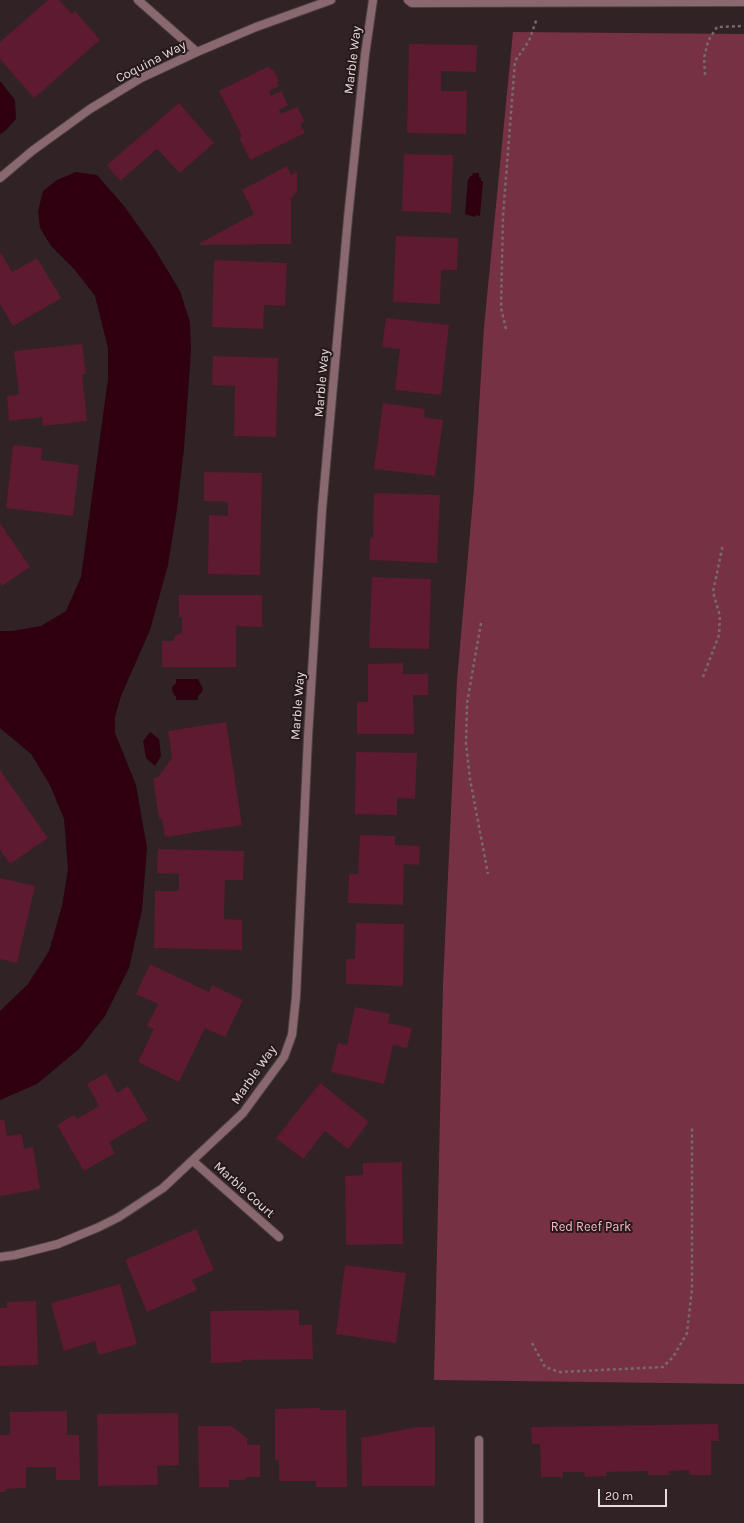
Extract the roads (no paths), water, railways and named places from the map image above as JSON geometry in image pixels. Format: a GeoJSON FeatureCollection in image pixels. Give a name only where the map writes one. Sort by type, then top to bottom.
{"type":"FeatureCollection","features":[{"type":"Feature","properties":{"kind":"street"},"geometry":{"type":"LineString","coordinates":[[138,0],[197,52]]}},
{"type":"Feature","properties":{"kind":"street","name":"Coquina Way"},"geometry":{"type":"LineString","coordinates":[[0,178],[32,151],[90,109],[141,78],[256,27],[330,0]]}},
{"type":"Feature","properties":{"kind":"street","name":"Marble Way"},"geometry":{"type":"LineString","coordinates":[[0,1257],[15,1255],[58,1244],[99,1227],[119,1217],[163,1188],[243,1113],[284,1057],[292,1035],[296,998],[308,737],[322,510],[348,218],[365,55],[373,0]]}},
{"type":"Feature","properties":{"kind":"street"},"geometry":{"type":"LineString","coordinates":[[408,0],[412,3],[550,1],[744,2]]}},
{"type":"Feature","properties":{"kind":"street","name":"Marble Court"},"geometry":{"type":"LineString","coordinates":[[193,1161],[279,1237]]}},
{"type":"Feature","properties":{"kind":"street"},"geometry":{"type":"LineString","coordinates":[[479,1440],[479,1523]]}},
{"type":"Feature","properties":{"kind":"park label","name":"Red Reef Park"},"geometry":{"type":"Point","coordinates":[591,1227]}}]}
